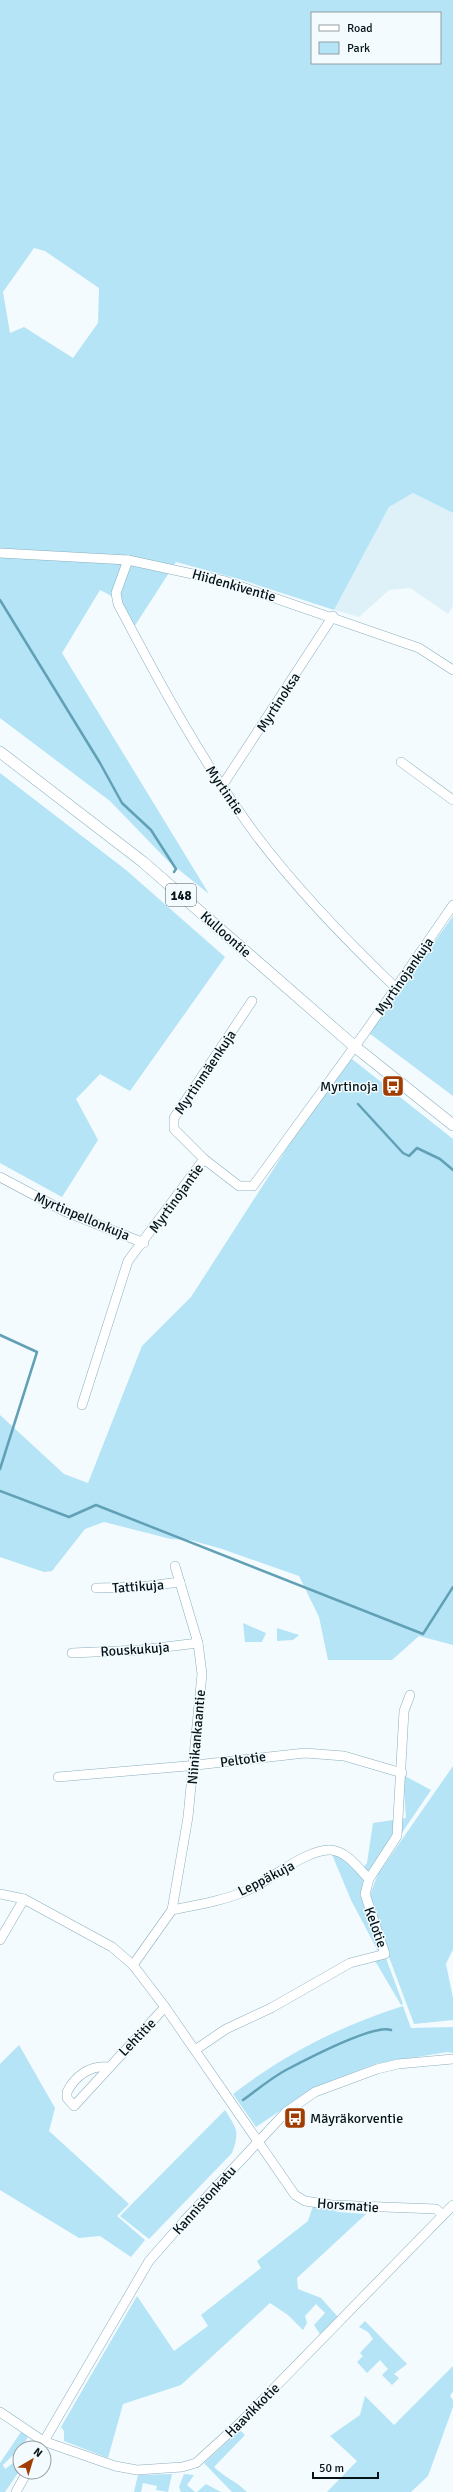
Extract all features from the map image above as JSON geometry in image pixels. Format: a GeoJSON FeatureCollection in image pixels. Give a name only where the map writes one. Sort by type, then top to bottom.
{"type":"FeatureCollection","features":[{"type":"Feature","properties":{"kind":"main road","name":"Kulloontie"},"geometry":{"type":"LineString","coordinates":[[0,752],[143,862],[354,1046]]}},
{"type":"Feature","properties":{"kind":"main road","name":"148"},"geometry":{"type":"LineString","coordinates":[[354,1046],[453,1125]]}},
{"type":"Feature","properties":{"kind":"street","name":"Hiidenkiventie"},"geometry":{"type":"LineString","coordinates":[[0,553],[128,560],[244,586],[333,616],[419,648],[453,670]]}},
{"type":"Feature","properties":{"kind":"street","name":"Myrtintie"},"geometry":{"type":"LineString","coordinates":[[128,560],[116,593],[118,604],[184,725],[222,786],[257,836],[315,904],[395,987]]}},
{"type":"Feature","properties":{"kind":"street","name":"Myrtinoksa"},"geometry":{"type":"LineString","coordinates":[[222,786],[333,616]]}},
{"type":"Feature","properties":{"kind":"street"},"geometry":{"type":"LineString","coordinates":[[401,762],[453,800]]}},
{"type":"Feature","properties":{"kind":"street","name":"Myrtinojankuja"},"geometry":{"type":"LineString","coordinates":[[354,1046],[453,905]]}},
{"type":"Feature","properties":{"kind":"street","name":"Myrtinmäenkuja"},"geometry":{"type":"LineString","coordinates":[[204,1159],[174,1129],[174,1118],[252,1001]]}},
{"type":"Feature","properties":{"kind":"street","name":"Myrtinojantie"},"geometry":{"type":"LineString","coordinates":[[82,1405],[128,1261],[144,1243],[204,1159],[239,1186],[253,1186],[354,1046]]}},
{"type":"Feature","properties":{"kind":"street","name":"Myrtinpellonkuja"},"geometry":{"type":"LineString","coordinates":[[0,1177],[64,1211],[144,1243]]}},
{"type":"Feature","properties":{"kind":"street","name":"Niinikankaantie"},"geometry":{"type":"LineString","coordinates":[[172,1910],[188,1817],[202,1674],[198,1643],[175,1566]]}},
{"type":"Feature","properties":{"kind":"street","name":"Tattikuja"},"geometry":{"type":"LineString","coordinates":[[96,1588],[140,1587],[180,1582]]}},
{"type":"Feature","properties":{"kind":"street","name":"Rouskukuja"},"geometry":{"type":"LineString","coordinates":[[72,1653],[140,1650],[198,1643]]}},
{"type":"Feature","properties":{"kind":"street","name":"Kelotie"},"geometry":{"type":"LineString","coordinates":[[195,2050],[226,2029],[271,2008],[350,1963],[385,1954],[364,1894],[369,1879],[397,1836],[402,1773],[404,1711],[410,1695]]}},
{"type":"Feature","properties":{"kind":"street","name":"Peltotie"},"geometry":{"type":"LineString","coordinates":[[58,1777],[194,1765],[305,1753],[344,1756],[402,1773]]}},
{"type":"Feature","properties":{"kind":"street","name":"Leppäkuja"},"geometry":{"type":"LineString","coordinates":[[172,1910],[206,1904],[246,1891],[316,1853],[331,1850],[346,1855],[369,1879]]}},
{"type":"Feature","properties":{"kind":"street"},"geometry":{"type":"LineString","coordinates":[[0,1894],[24,1900],[112,1947],[133,1965],[165,2007],[258,2141]]}},
{"type":"Feature","properties":{"kind":"street"},"geometry":{"type":"LineString","coordinates":[[0,1940],[24,1900]]}},
{"type":"Feature","properties":{"kind":"street"},"geometry":{"type":"LineString","coordinates":[[133,1965],[172,1910]]}},
{"type":"Feature","properties":{"kind":"street","name":"Lehtitie"},"geometry":{"type":"LineString","coordinates":[[108,2067],[100,2066],[86,2070],[69,2087],[67,2092],[70,2102],[74,2106],[108,2067],[165,2007]]}},
{"type":"Feature","properties":{"kind":"street","name":"Kannistonkatu"},"geometry":{"type":"LineString","coordinates":[[45,2440],[149,2261],[258,2141],[300,2102],[337,2082],[398,2064],[453,2059]]}},
{"type":"Feature","properties":{"kind":"street","name":"Horsmatie"},"geometry":{"type":"LineString","coordinates":[[258,2141],[295,2195],[305,2201],[332,2205],[436,2209],[443,2215]]}},
{"type":"Feature","properties":{"kind":"street","name":"Haavikkotie"},"geometry":{"type":"LineString","coordinates":[[52,2448],[115,2466],[137,2470],[182,2467],[196,2463],[241,2422],[453,2205]]}},
{"type":"Feature","properties":{"kind":"street","name":"Haavikkotie"},"geometry":{"type":"LineString","coordinates":[[0,2412],[36,2440]]}},
{"type":"Feature","properties":{"kind":"street"},"geometry":{"type":"LineString","coordinates":[[16,2492],[23,2480]]}},
{"type":"Feature","properties":{"kind":"shaded area"},"geometry":{"type":"Polygon","coordinates":[[[413,493],[453,513],[453,606],[448,614],[410,588],[389,590],[359,617],[334,610],[389,507],[413,493]]]}},
{"type":"Feature","properties":{"kind":"green space"},"geometry":{"type":"Polygon","coordinates":[[[0,0],[453,0],[453,513],[413,493],[389,507],[334,610],[239,579],[176,562],[134,627],[121,601],[100,590],[62,653],[209,894],[168,861],[110,801],[0,718],[0,0]],[[34,248],[3,292],[10,333],[24,327],[73,358],[98,323],[99,288],[45,251],[34,248]]]}},
{"type":"Feature","properties":{"kind":"green space"},"geometry":{"type":"Polygon","coordinates":[[[0,773],[126,870],[225,957],[130,1091],[100,1074],[76,1099],[98,1140],[62,1197],[0,1163],[0,773]]]}},
{"type":"Feature","properties":{"kind":"green space"},"geometry":{"type":"Polygon","coordinates":[[[453,916],[453,1096],[369,1033],[453,916]]]}},
{"type":"Feature","properties":{"kind":"green space"},"geometry":{"type":"Polygon","coordinates":[[[352,1059],[453,1139],[453,1645],[419,1636],[392,1660],[328,1660],[319,1617],[299,1576],[222,1549],[190,1540],[171,1539],[104,1522],[85,1529],[52,1571],[44,1572],[0,1557],[0,1415],[64,1474],[88,1483],[142,1346],[191,1297],[343,1061],[352,1059]]]}},
{"type":"Feature","properties":{"kind":"green space"},"geometry":{"type":"Polygon","coordinates":[[[243,1623],[266,1633],[262,1642],[245,1642],[243,1623]]]}},
{"type":"Feature","properties":{"kind":"green space"},"geometry":{"type":"Polygon","coordinates":[[[277,1628],[299,1635],[293,1640],[277,1641],[277,1628]]]}},
{"type":"Feature","properties":{"kind":"green space"},"geometry":{"type":"Polygon","coordinates":[[[453,1766],[453,1949],[446,1964],[453,1998],[453,2020],[414,2024],[371,1909],[371,1892],[378,1874],[453,1766]]]}},
{"type":"Feature","properties":{"kind":"green space"},"geometry":{"type":"Polygon","coordinates":[[[403,1775],[431,1790],[376,1871],[367,1891],[367,1907],[403,2004],[401,2005],[374,1959],[381,1957],[351,1900],[331,1852],[363,1868],[367,1863],[373,1823],[406,1818],[403,1775]]]}},
{"type":"Feature","properties":{"kind":"green space"},"geometry":{"type":"Polygon","coordinates":[[[403,2006],[411,2028],[453,2027],[453,2053],[447,2052],[375,2064],[315,2087],[256,2127],[233,2094],[273,2066],[314,2042],[357,2023],[403,2006]]]}},
{"type":"Feature","properties":{"kind":"green space"},"geometry":{"type":"Polygon","coordinates":[[[19,2045],[55,2108],[49,2131],[129,2204],[117,2216],[145,2240],[131,2257],[100,2236],[79,2238],[0,2190],[0,2064],[19,2045]]]}},
{"type":"Feature","properties":{"kind":"green space"},"geometry":{"type":"Polygon","coordinates":[[[225,2110],[235,2126],[236,2131],[236,2140],[232,2153],[149,2239],[120,2216],[225,2110]]]}},
{"type":"Feature","properties":{"kind":"green space"},"geometry":{"type":"Polygon","coordinates":[[[314,2203],[338,2212],[366,2214],[297,2278],[298,2289],[321,2298],[338,2317],[320,2334],[314,2325],[325,2313],[316,2304],[305,2316],[307,2323],[303,2330],[288,2315],[270,2303],[181,2385],[123,2404],[108,2458],[64,2441],[64,2431],[61,2427],[137,2296],[174,2351],[208,2326],[201,2315],[261,2268],[257,2261],[308,2221],[314,2203]]]}},
{"type":"Feature","properties":{"kind":"green space"},"geometry":{"type":"Polygon","coordinates":[[[365,2321],[407,2364],[394,2374],[399,2378],[392,2385],[382,2375],[388,2369],[380,2360],[367,2373],[357,2362],[363,2356],[360,2353],[373,2339],[368,2332],[359,2327],[365,2321]]]}},
{"type":"Feature","properties":{"kind":"green space"},"geometry":{"type":"Polygon","coordinates":[[[453,2366],[453,2391],[450,2396],[453,2400],[453,2407],[428,2476],[411,2492],[327,2492],[357,2461],[330,2436],[360,2415],[365,2396],[394,2425],[453,2366]]]}},
{"type":"Feature","properties":{"kind":"green space"},"geometry":{"type":"Polygon","coordinates":[[[240,2430],[245,2435],[214,2467],[247,2492],[232,2492],[204,2463],[240,2430]]]}},
{"type":"Feature","properties":{"kind":"green space"},"geometry":{"type":"Polygon","coordinates":[[[21,2432],[28,2437],[26,2440],[16,2440],[21,2432]]]}},
{"type":"Feature","properties":{"kind":"green space"},"geometry":{"type":"Polygon","coordinates":[[[12,2445],[12,2456],[3,2465],[5,2469],[12,2464],[13,2480],[5,2492],[0,2492],[0,2463],[12,2445]]]}},
{"type":"Feature","properties":{"kind":"green space"},"geometry":{"type":"Polygon","coordinates":[[[172,2474],[168,2492],[156,2490],[157,2486],[143,2483],[141,2492],[134,2492],[138,2475],[172,2474]]]}},
{"type":"Feature","properties":{"kind":"green space"},"geometry":{"type":"Polygon","coordinates":[[[184,2474],[194,2475],[187,2485],[195,2492],[181,2492],[179,2487],[184,2474]]]}},
{"type":"Feature","properties":{"kind":"green space"},"geometry":{"type":"Polygon","coordinates":[[[206,2484],[221,2492],[197,2492],[206,2484]]]}},
{"type":"Feature","properties":{"kind":"waterway"},"geometry":{"type":"LineString","coordinates":[[0,600],[100,763],[122,803],[151,830],[176,869],[174,872]]}},
{"type":"Feature","properties":{"kind":"waterway"},"geometry":{"type":"LineString","coordinates":[[358,1104],[403,1153],[409,1156],[417,1148],[440,1159],[453,1170]]}},
{"type":"Feature","properties":{"kind":"waterway"},"geometry":{"type":"LineString","coordinates":[[0,1335],[37,1352],[0,1469]]}},
{"type":"Feature","properties":{"kind":"waterway"},"geometry":{"type":"LineString","coordinates":[[0,1491],[69,1517],[96,1505],[423,1634],[453,1587]]}},
{"type":"Feature","properties":{"kind":"waterway"},"geometry":{"type":"LineString","coordinates":[[243,2100],[280,2073],[323,2051],[370,2032],[391,2030]]}},
{"type":"Feature","properties":{"kind":"place","name":"Myrtinoja"},"geometry":{"type":"Point","coordinates":[393,1086]}},
{"type":"Feature","properties":{"kind":"place","name":"Mäyräkorventie"},"geometry":{"type":"Point","coordinates":[295,2118]}}]}
